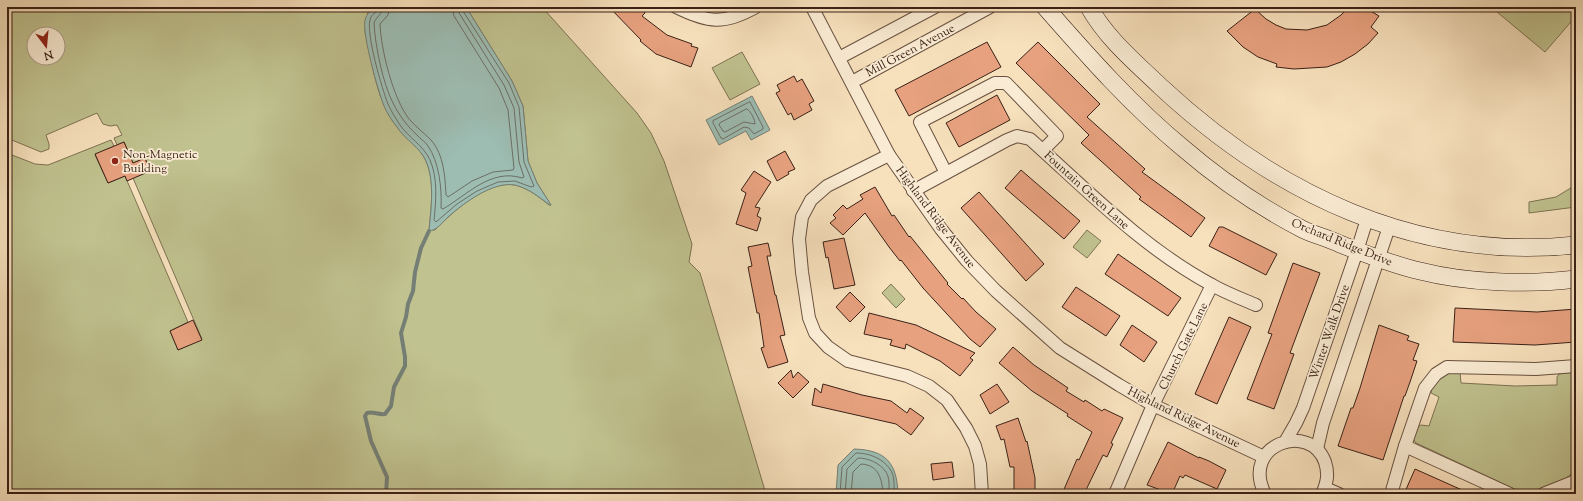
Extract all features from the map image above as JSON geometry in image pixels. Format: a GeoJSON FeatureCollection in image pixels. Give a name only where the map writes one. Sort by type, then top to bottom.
{"type":"FeatureCollection","features":[{"type":"Feature","properties":{"kind":"street"},"geometry":{"type":"LineString","coordinates":[[676,7],[697,16],[712,20],[728,19],[756,7]]}},
{"type":"Feature","properties":{"kind":"street","name":"Highland Ridge Avenue"},"geometry":{"type":"LineString","coordinates":[[812,7],[889,154],[913,191],[967,261],[996,291],[1060,348],[1153,405],[1264,457]]}},
{"type":"Feature","properties":{"kind":"street"},"geometry":{"type":"LineString","coordinates":[[838,58],[935,7]]}},
{"type":"Feature","properties":{"kind":"street","name":"Mill Green Avenue"},"geometry":{"type":"LineString","coordinates":[[852,82],[990,7]]}},
{"type":"Feature","properties":{"kind":"street","name":"Orchard Ridge Drive"},"geometry":{"type":"LineString","coordinates":[[1045,7],[1135,104],[1188,153],[1254,200],[1303,229],[1379,259],[1420,271],[1456,278],[1517,282],[1553,282],[1576,280]]}},
{"type":"Feature","properties":{"kind":"street"},"geometry":{"type":"LineString","coordinates":[[1089,7],[1112,40],[1186,110],[1261,166],[1314,196],[1389,227],[1463,244],[1520,248],[1576,245]]}},
{"type":"Feature","properties":{"kind":"street"},"geometry":{"type":"LineString","coordinates":[[946,173],[920,122],[995,83],[1006,83],[1058,136],[1043,150]]}},
{"type":"Feature","properties":{"kind":"street","name":"Fountain Green Lane"},"geometry":{"type":"LineString","coordinates":[[913,191],[1007,140],[1017,136],[1030,138],[1138,235],[1176,263],[1212,285],[1256,305]]}},
{"type":"Feature","properties":{"kind":"street"},"geometry":{"type":"LineString","coordinates":[[889,154],[827,186],[811,200],[802,217],[799,239],[809,318],[815,333],[828,347],[848,360],[907,376],[929,386],[947,400],[966,428],[975,446],[980,464],[982,494]]}},
{"type":"Feature","properties":{"kind":"street","name":"Winter Walk Drive"},"geometry":{"type":"LineString","coordinates":[[1284,442],[1296,423],[1303,408],[1367,219]]}},
{"type":"Feature","properties":{"kind":"street","name":"Winter Walk Drive"},"geometry":{"type":"LineString","coordinates":[[1317,449],[1323,422],[1389,227]]}},
{"type":"Feature","properties":{"kind":"street","name":"Church Gate Lane"},"geometry":{"type":"LineString","coordinates":[[1115,494],[1153,405],[1212,285]]}},
{"type":"Feature","properties":{"kind":"street"},"geometry":{"type":"LineString","coordinates":[[1391,494],[1405,446],[1425,388],[1436,374],[1447,368],[1536,369],[1576,366]]}},
{"type":"Feature","properties":{"kind":"street"},"geometry":{"type":"LineString","coordinates":[[1265,494],[1261,486],[1259,476],[1260,467],[1264,457],[1271,449],[1284,442],[1299,441],[1310,444],[1317,449],[1323,457],[1328,470],[1327,483],[1323,491],[1339,494]]}},
{"type":"Feature","properties":{"kind":"street"},"geometry":{"type":"LineString","coordinates":[[1405,446],[1510,494]]}},
{"type":"Feature","properties":{"kind":"street"},"geometry":{"type":"LineString","coordinates":[[1543,494],[1573,482],[1576,479]]}},
{"type":"Feature","properties":{"kind":"green space"},"geometry":{"type":"Polygon","coordinates":[[[7,7],[377,7],[368,12],[365,30],[373,70],[382,101],[392,120],[417,148],[426,161],[429,169],[432,195],[429,230],[435,230],[471,199],[494,187],[515,185],[524,188],[551,205],[537,183],[528,161],[523,106],[512,81],[466,7],[542,7],[637,113],[651,133],[664,161],[692,244],[689,262],[700,273],[766,494],[7,494],[7,153],[35,164],[48,165],[111,140],[114,146],[95,155],[108,183],[125,176],[188,322],[170,331],[178,350],[202,339],[133,178],[150,171],[145,158],[133,163],[124,142],[117,145],[114,138],[122,135],[117,125],[110,126],[103,124],[97,113],[46,135],[49,149],[41,152],[7,138],[7,7]]]}},
{"type":"Feature","properties":{"kind":"green space"},"geometry":{"type":"Polygon","coordinates":[[[1491,7],[1576,7],[1576,16],[1545,52],[1491,7]]]}},
{"type":"Feature","properties":{"kind":"green space"},"geometry":{"type":"Polygon","coordinates":[[[742,52],[760,84],[730,100],[712,68],[742,52]]]}},
{"type":"Feature","properties":{"kind":"green space"},"geometry":{"type":"Polygon","coordinates":[[[1576,175],[1576,207],[1529,213],[1529,202],[1556,197],[1574,186],[1576,175]]]}},
{"type":"Feature","properties":{"kind":"green space"},"geometry":{"type":"Polygon","coordinates":[[[1087,230],[1101,241],[1087,258],[1073,247],[1087,230]]]}},
{"type":"Feature","properties":{"kind":"green space"},"geometry":{"type":"Polygon","coordinates":[[[891,284],[905,299],[896,308],[882,293],[891,284]]]}},
{"type":"Feature","properties":{"kind":"green space"},"geometry":{"type":"Polygon","coordinates":[[[1452,372],[1460,372],[1461,383],[1515,386],[1557,385],[1557,377],[1559,374],[1576,373],[1576,471],[1564,479],[1543,489],[1521,492],[1416,443],[1413,439],[1418,427],[1421,425],[1429,426],[1439,397],[1431,393],[1435,382],[1441,377],[1452,372]]]}},
{"type":"Feature","properties":{"kind":"water"},"geometry":{"type":"Polygon","coordinates":[[[377,7],[466,7],[512,81],[523,106],[528,161],[537,183],[551,205],[520,186],[498,186],[479,194],[455,211],[437,228],[429,231],[431,178],[429,169],[423,156],[400,132],[388,114],[381,99],[371,63],[366,37],[365,20],[367,15],[377,7]]]}},
{"type":"Feature","properties":{"kind":"water"},"geometry":{"type":"Polygon","coordinates":[[[752,96],[770,130],[751,140],[746,131],[719,145],[706,120],[752,96]]]}},
{"type":"Feature","properties":{"kind":"water"},"geometry":{"type":"Polygon","coordinates":[[[854,449],[874,452],[888,460],[895,474],[898,494],[836,494],[838,465],[854,449]]]}},
{"type":"Feature","properties":{"kind":"building"},"geometry":{"type":"Polygon","coordinates":[[[609,7],[640,7],[645,13],[642,16],[667,35],[692,44],[691,46],[698,48],[691,67],[656,54],[640,41],[641,40],[609,7]]]}},
{"type":"Feature","properties":{"kind":"building"},"geometry":{"type":"Polygon","coordinates":[[[1349,7],[1364,7],[1379,16],[1371,27],[1378,33],[1368,44],[1355,54],[1341,62],[1327,67],[1294,69],[1276,67],[1277,64],[1258,57],[1243,47],[1227,31],[1255,9],[1266,19],[1276,25],[1286,29],[1307,30],[1327,25],[1349,7]]]}},
{"type":"Feature","properties":{"kind":"building"},"geometry":{"type":"Polygon","coordinates":[[[987,42],[1001,67],[909,116],[895,90],[987,42]]]}},
{"type":"Feature","properties":{"kind":"building"},"geometry":{"type":"Polygon","coordinates":[[[1038,42],[1100,104],[1087,117],[1145,169],[1142,172],[1205,218],[1191,237],[1139,199],[1141,197],[1081,143],[1089,135],[1016,63],[1038,42]]]}},
{"type":"Feature","properties":{"kind":"building"},"geometry":{"type":"Polygon","coordinates":[[[794,76],[797,82],[802,79],[814,101],[809,104],[812,110],[794,120],[791,113],[788,115],[776,93],[780,91],[777,85],[794,76]]]}},
{"type":"Feature","properties":{"kind":"building"},"geometry":{"type":"Polygon","coordinates":[[[997,95],[1010,120],[959,147],[946,123],[997,95]]]}},
{"type":"Feature","properties":{"kind":"building","name":"Non-Magnetic Building"},"geometry":{"type":"Polygon","coordinates":[[[124,142],[133,163],[145,158],[150,171],[127,181],[125,176],[108,183],[95,154],[124,142]]]}},
{"type":"Feature","properties":{"kind":"building"},"geometry":{"type":"Polygon","coordinates":[[[785,151],[795,169],[788,172],[789,174],[777,181],[767,161],[785,151]]]}},
{"type":"Feature","properties":{"kind":"building"},"geometry":{"type":"Polygon","coordinates":[[[1021,170],[1080,221],[1064,239],[1005,188],[1021,170]]]}},
{"type":"Feature","properties":{"kind":"building"},"geometry":{"type":"Polygon","coordinates":[[[754,171],[771,182],[755,207],[760,208],[757,216],[761,218],[757,231],[736,224],[746,193],[741,190],[754,171]]]}},
{"type":"Feature","properties":{"kind":"building"},"geometry":{"type":"Polygon","coordinates":[[[875,187],[892,216],[894,215],[909,237],[910,236],[948,283],[947,284],[996,329],[980,347],[970,339],[923,288],[889,247],[865,213],[843,235],[830,223],[836,218],[833,215],[843,205],[847,209],[863,199],[860,195],[875,187]]]}},
{"type":"Feature","properties":{"kind":"building"},"geometry":{"type":"Polygon","coordinates":[[[979,192],[1044,264],[1026,281],[961,208],[979,192]]]}},
{"type":"Feature","properties":{"kind":"building"},"geometry":{"type":"Polygon","coordinates":[[[1219,227],[1223,227],[1277,254],[1266,275],[1209,246],[1219,227]]]}},
{"type":"Feature","properties":{"kind":"building"},"geometry":{"type":"Polygon","coordinates":[[[844,238],[855,285],[834,289],[828,257],[826,258],[823,242],[844,238]]]}},
{"type":"Feature","properties":{"kind":"building"},"geometry":{"type":"Polygon","coordinates":[[[768,243],[771,256],[767,256],[785,335],[780,336],[788,362],[768,368],[761,348],[764,347],[759,313],[757,313],[748,267],[752,266],[748,247],[768,243]]]}},
{"type":"Feature","properties":{"kind":"building"},"geometry":{"type":"Polygon","coordinates":[[[1118,254],[1181,298],[1168,316],[1105,274],[1118,254]]]}},
{"type":"Feature","properties":{"kind":"building"},"geometry":{"type":"Polygon","coordinates":[[[1293,263],[1320,273],[1290,353],[1294,354],[1274,409],[1247,399],[1272,334],[1268,333],[1293,263]]]}},
{"type":"Feature","properties":{"kind":"building"},"geometry":{"type":"Polygon","coordinates":[[[1076,287],[1120,316],[1106,336],[1062,307],[1076,287]]]}},
{"type":"Feature","properties":{"kind":"building"},"geometry":{"type":"Polygon","coordinates":[[[850,292],[865,307],[850,322],[836,307],[850,292]]]}},
{"type":"Feature","properties":{"kind":"building"},"geometry":{"type":"Polygon","coordinates":[[[1455,308],[1537,312],[1576,309],[1576,342],[1535,345],[1453,342],[1455,308]]]}},
{"type":"Feature","properties":{"kind":"building"},"geometry":{"type":"Polygon","coordinates":[[[869,313],[916,325],[975,353],[970,358],[973,360],[960,376],[940,361],[906,344],[905,349],[890,345],[892,340],[864,334],[869,313]]]}},
{"type":"Feature","properties":{"kind":"building"},"geometry":{"type":"Polygon","coordinates":[[[1229,317],[1251,327],[1217,404],[1195,394],[1229,317]]]}},
{"type":"Feature","properties":{"kind":"building"},"geometry":{"type":"Polygon","coordinates":[[[193,320],[202,340],[178,350],[170,331],[193,320]]]}},
{"type":"Feature","properties":{"kind":"building"},"geometry":{"type":"Polygon","coordinates":[[[1132,325],[1157,342],[1144,362],[1120,345],[1132,325]]]}},
{"type":"Feature","properties":{"kind":"building"},"geometry":{"type":"Polygon","coordinates":[[[1379,325],[1409,336],[1407,340],[1419,344],[1413,360],[1417,361],[1383,460],[1338,446],[1351,408],[1353,408],[1360,388],[1379,325]]]}},
{"type":"Feature","properties":{"kind":"building"},"geometry":{"type":"Polygon","coordinates":[[[1013,347],[1034,365],[1068,388],[1066,391],[1084,402],[1085,400],[1102,411],[1104,409],[1123,418],[1111,443],[1113,444],[1107,457],[1103,455],[1084,494],[1062,494],[1077,459],[1079,460],[1092,432],[1067,416],[1068,414],[1032,391],[999,363],[1013,347]]]}},
{"type":"Feature","properties":{"kind":"building"},"geometry":{"type":"Polygon","coordinates":[[[791,370],[793,378],[798,372],[809,382],[793,398],[778,383],[791,370]]]}},
{"type":"Feature","properties":{"kind":"building"},"geometry":{"type":"Polygon","coordinates":[[[823,384],[862,395],[891,401],[907,413],[910,408],[924,418],[911,435],[896,424],[812,405],[815,388],[821,393],[823,384]]]}},
{"type":"Feature","properties":{"kind":"building"},"geometry":{"type":"Polygon","coordinates":[[[997,384],[1009,402],[990,414],[980,395],[997,384]]]}},
{"type":"Feature","properties":{"kind":"building"},"geometry":{"type":"Polygon","coordinates":[[[1018,418],[1026,442],[1027,441],[1035,478],[1035,494],[1014,494],[1014,467],[1010,467],[1004,439],[1001,440],[996,426],[1018,418]]]}},
{"type":"Feature","properties":{"kind":"building"},"geometry":{"type":"Polygon","coordinates":[[[1168,442],[1226,470],[1217,489],[1185,475],[1183,478],[1180,476],[1172,494],[1147,485],[1168,442]]]}},
{"type":"Feature","properties":{"kind":"building"},"geometry":{"type":"Polygon","coordinates":[[[952,462],[954,477],[933,480],[931,464],[952,462]]]}},
{"type":"Feature","properties":{"kind":"building"},"geometry":{"type":"Polygon","coordinates":[[[1415,469],[1471,494],[1404,494],[1415,469]]]}},
{"type":"Feature","properties":{"kind":"waterway"},"geometry":{"type":"LineString","coordinates":[[386,494],[387,477],[371,441],[365,416],[367,413],[385,414],[391,406],[394,387],[405,366],[401,333],[408,304],[413,291],[415,272],[421,248],[429,231]]}},
{"type":"Feature","properties":{"kind":"place","name":"Non-Magnetic Building"},"geometry":{"type":"Point","coordinates":[115,161]}}]}
